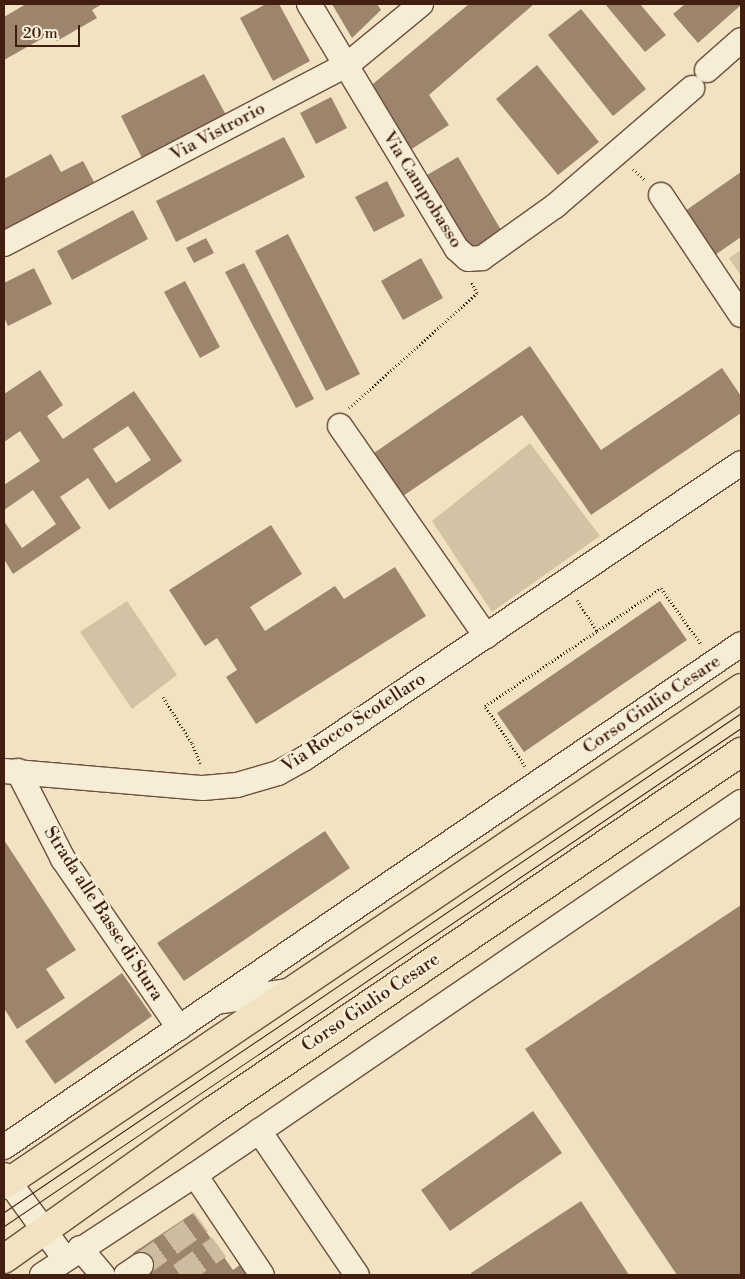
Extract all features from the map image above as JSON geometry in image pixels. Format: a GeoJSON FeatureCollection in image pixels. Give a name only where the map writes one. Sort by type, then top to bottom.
{"type":"FeatureCollection","features":[{"type":"Feature","properties":{"kind":"main road","name":"Corso Giulio Cesare"},"geometry":{"type":"LineString","coordinates":[[5,1181],[296,990],[741,688]]}},
{"type":"Feature","properties":{"kind":"main road","name":"Corso Giulio Cesare"},"geometry":{"type":"LineString","coordinates":[[4,1259],[219,1106],[741,752]]}},
{"type":"Feature","properties":{"kind":"street","name":"Via Campobasso"},"geometry":{"type":"LineString","coordinates":[[310,4],[458,249],[473,260],[482,258],[570,195],[692,88]]}},
{"type":"Feature","properties":{"kind":"street","name":"Via Vistrorio"},"geometry":{"type":"LineString","coordinates":[[4,244],[347,65],[421,4]]}},
{"type":"Feature","properties":{"kind":"street"},"geometry":{"type":"LineString","coordinates":[[707,70],[741,40]]}},
{"type":"Feature","properties":{"kind":"street"},"geometry":{"type":"LineString","coordinates":[[661,195],[741,315]]}},
{"type":"Feature","properties":{"kind":"street"},"geometry":{"type":"LineString","coordinates":[[340,426],[486,636]]}},
{"type":"Feature","properties":{"kind":"street","name":"Via Rocco Scotellaro"},"geometry":{"type":"LineString","coordinates":[[11,771],[203,788],[247,783],[296,764],[741,463]]}},
{"type":"Feature","properties":{"kind":"street","name":"Corso Giulio Cesare"},"geometry":{"type":"LineString","coordinates":[[4,1147],[741,644]]}},
{"type":"Feature","properties":{"kind":"street","name":"Strada alle Basse di Stura"},"geometry":{"type":"LineString","coordinates":[[11,771],[63,859],[179,1028]]}},
{"type":"Feature","properties":{"kind":"street"},"geometry":{"type":"LineString","coordinates":[[42,1275],[72,1253],[195,1175],[741,802]]}},
{"type":"Feature","properties":{"kind":"street","name":"Corso Giulio Cesare"},"geometry":{"type":"LineString","coordinates":[[216,1002],[296,990]]}},
{"type":"Feature","properties":{"kind":"street"},"geometry":{"type":"LineString","coordinates":[[260,1131],[357,1275]]}},
{"type":"Feature","properties":{"kind":"street"},"geometry":{"type":"LineString","coordinates":[[195,1175],[209,1215],[227,1241],[262,1275]]}},
{"type":"Feature","properties":{"kind":"street"},"geometry":{"type":"LineString","coordinates":[[5,1181],[45,1231],[103,1275]]}},
{"type":"Feature","properties":{"kind":"path"},"geometry":{"type":"LineString","coordinates":[[340,426],[336,420],[477,293],[471,283],[473,260]]}},
{"type":"Feature","properties":{"kind":"path"},"geometry":{"type":"LineString","coordinates":[[566,582],[597,631]]}},
{"type":"Feature","properties":{"kind":"path"},"geometry":{"type":"LineString","coordinates":[[536,784],[485,706],[660,588],[714,662]]}},
{"type":"Feature","properties":{"kind":"path"},"geometry":{"type":"LineString","coordinates":[[163,697],[196,751],[203,772],[203,788]]}},
{"type":"Feature","properties":{"kind":"shaded area"},"geometry":{"type":"Polygon","coordinates":[[[741,250],[741,276],[729,258],[741,250]]]}},
{"type":"Feature","properties":{"kind":"shaded area"},"geometry":{"type":"Polygon","coordinates":[[[530,443],[600,536],[492,612],[432,521],[530,443]]]}},
{"type":"Feature","properties":{"kind":"shaded area"},"geometry":{"type":"Polygon","coordinates":[[[127,601],[177,675],[132,709],[80,632],[127,601]]]}},
{"type":"Feature","properties":{"kind":"building"},"geometry":{"type":"Polygon","coordinates":[[[26,4],[102,4],[92,10],[97,18],[57,41],[52,33],[4,60],[4,17],[26,4]]]}},
{"type":"Feature","properties":{"kind":"building"},"geometry":{"type":"Polygon","coordinates":[[[266,4],[279,4],[310,61],[273,81],[240,18],[266,4]]]}},
{"type":"Feature","properties":{"kind":"building"},"geometry":{"type":"Polygon","coordinates":[[[332,4],[377,4],[381,10],[352,38],[332,4]]]}},
{"type":"Feature","properties":{"kind":"building"},"geometry":{"type":"Polygon","coordinates":[[[469,4],[534,4],[429,95],[449,125],[407,152],[368,88],[469,4]]]}},
{"type":"Feature","properties":{"kind":"building"},"geometry":{"type":"Polygon","coordinates":[[[605,4],[640,4],[666,35],[645,52],[605,4]]]}},
{"type":"Feature","properties":{"kind":"building"},"geometry":{"type":"Polygon","coordinates":[[[685,4],[741,5],[698,43],[673,14],[685,4]]]}},
{"type":"Feature","properties":{"kind":"building"},"geometry":{"type":"Polygon","coordinates":[[[581,9],[646,89],[613,116],[548,35],[581,9]]]}},
{"type":"Feature","properties":{"kind":"building"},"geometry":{"type":"Polygon","coordinates":[[[537,65],[599,142],[558,175],[496,99],[537,65]]]}},
{"type":"Feature","properties":{"kind":"building"},"geometry":{"type":"Polygon","coordinates":[[[204,74],[227,117],[143,160],[121,116],[204,74]]]}},
{"type":"Feature","properties":{"kind":"building"},"geometry":{"type":"Polygon","coordinates":[[[331,97],[347,128],[316,144],[300,113],[331,97]]]}},
{"type":"Feature","properties":{"kind":"building"},"geometry":{"type":"Polygon","coordinates":[[[284,137],[305,177],[176,242],[156,201],[284,137]]]}},
{"type":"Feature","properties":{"kind":"building"},"geometry":{"type":"Polygon","coordinates":[[[51,154],[61,172],[83,161],[94,182],[4,231],[4,179],[51,154]]]}},
{"type":"Feature","properties":{"kind":"building"},"geometry":{"type":"Polygon","coordinates":[[[458,157],[504,235],[473,253],[427,175],[458,157]]]}},
{"type":"Feature","properties":{"kind":"building"},"geometry":{"type":"Polygon","coordinates":[[[741,172],[741,237],[715,255],[685,211],[741,172]]]}},
{"type":"Feature","properties":{"kind":"building"},"geometry":{"type":"Polygon","coordinates":[[[387,181],[405,216],[374,232],[355,197],[387,181]]]}},
{"type":"Feature","properties":{"kind":"building"},"geometry":{"type":"Polygon","coordinates":[[[133,210],[148,239],[72,280],[57,251],[133,210]]]}},
{"type":"Feature","properties":{"kind":"building"},"geometry":{"type":"Polygon","coordinates":[[[288,234],[360,374],[326,391],[255,251],[288,234]]]}},
{"type":"Feature","properties":{"kind":"building"},"geometry":{"type":"Polygon","coordinates":[[[206,238],[214,253],[194,263],[186,248],[206,238]]]}},
{"type":"Feature","properties":{"kind":"building"},"geometry":{"type":"Polygon","coordinates":[[[421,258],[443,298],[403,320],[381,281],[421,258]]]}},
{"type":"Feature","properties":{"kind":"building"},"geometry":{"type":"Polygon","coordinates":[[[244,263],[314,399],[296,408],[225,272],[244,263]]]}},
{"type":"Feature","properties":{"kind":"building"},"geometry":{"type":"Polygon","coordinates":[[[34,268],[52,304],[8,326],[4,317],[4,283],[34,268]]]}},
{"type":"Feature","properties":{"kind":"building"},"geometry":{"type":"Polygon","coordinates":[[[185,281],[220,347],[200,358],[164,292],[185,281]]]}},
{"type":"Feature","properties":{"kind":"building"},"geometry":{"type":"Polygon","coordinates":[[[530,346],[601,450],[722,368],[741,396],[741,413],[591,515],[522,415],[400,498],[371,455],[530,346]]]}},
{"type":"Feature","properties":{"kind":"building"},"geometry":{"type":"Polygon","coordinates":[[[40,370],[63,405],[47,416],[63,439],[134,391],[182,461],[109,510],[88,478],[60,497],[81,528],[13,574],[4,559],[4,521],[22,548],[56,524],[33,490],[4,510],[4,485],[40,461],[20,431],[4,442],[4,394],[40,370]],[[128,426],[93,449],[116,483],[151,460],[128,426]]]}},
{"type":"Feature","properties":{"kind":"building"},"geometry":{"type":"Polygon","coordinates":[[[271,525],[302,574],[250,607],[265,631],[335,586],[344,599],[395,567],[426,616],[256,724],[226,677],[237,670],[217,638],[205,646],[169,590],[271,525]]]}},
{"type":"Feature","properties":{"kind":"building"},"geometry":{"type":"Polygon","coordinates":[[[660,601],[687,640],[524,752],[497,713],[660,601]]]}},
{"type":"Feature","properties":{"kind":"building"},"geometry":{"type":"Polygon","coordinates":[[[325,831],[350,868],[184,981],[157,943],[325,831]]]}},
{"type":"Feature","properties":{"kind":"building"},"geometry":{"type":"Polygon","coordinates":[[[4,840],[76,950],[46,969],[65,998],[17,1029],[4,1008],[4,840]]]}},
{"type":"Feature","properties":{"kind":"building"},"geometry":{"type":"Polygon","coordinates":[[[741,905],[741,1275],[677,1275],[525,1049],[741,905]]]}},
{"type":"Feature","properties":{"kind":"building"},"geometry":{"type":"Polygon","coordinates":[[[122,973],[152,1016],[55,1084],[25,1041],[122,973]]]}},
{"type":"Feature","properties":{"kind":"building"},"geometry":{"type":"Polygon","coordinates":[[[533,1111],[562,1153],[450,1231],[421,1190],[533,1111]]]}},
{"type":"Feature","properties":{"kind":"building"},"geometry":{"type":"Polygon","coordinates":[[[581,1201],[629,1275],[472,1275],[471,1273],[581,1201]]]}},
{"type":"Feature","properties":{"kind":"building"},"geometry":{"type":"Polygon","coordinates":[[[193,1213],[233,1270],[244,1262],[254,1275],[147,1275],[133,1253],[193,1213]]]}},
{"type":"Feature","properties":{"kind":"tunnel"},"geometry":{"type":"LineString","coordinates":[[141,1265],[201,1222]]}},
{"type":"Feature","properties":{"kind":"tunnel"},"geometry":{"type":"LineString","coordinates":[[180,1275],[219,1247]]}},
{"type":"Feature","properties":{"kind":"tram line"},"geometry":{"type":"LineString","coordinates":[[4,1212],[741,713]]}},
{"type":"Feature","properties":{"kind":"tram line"},"geometry":{"type":"LineString","coordinates":[[4,1226],[741,728]]}}]}
